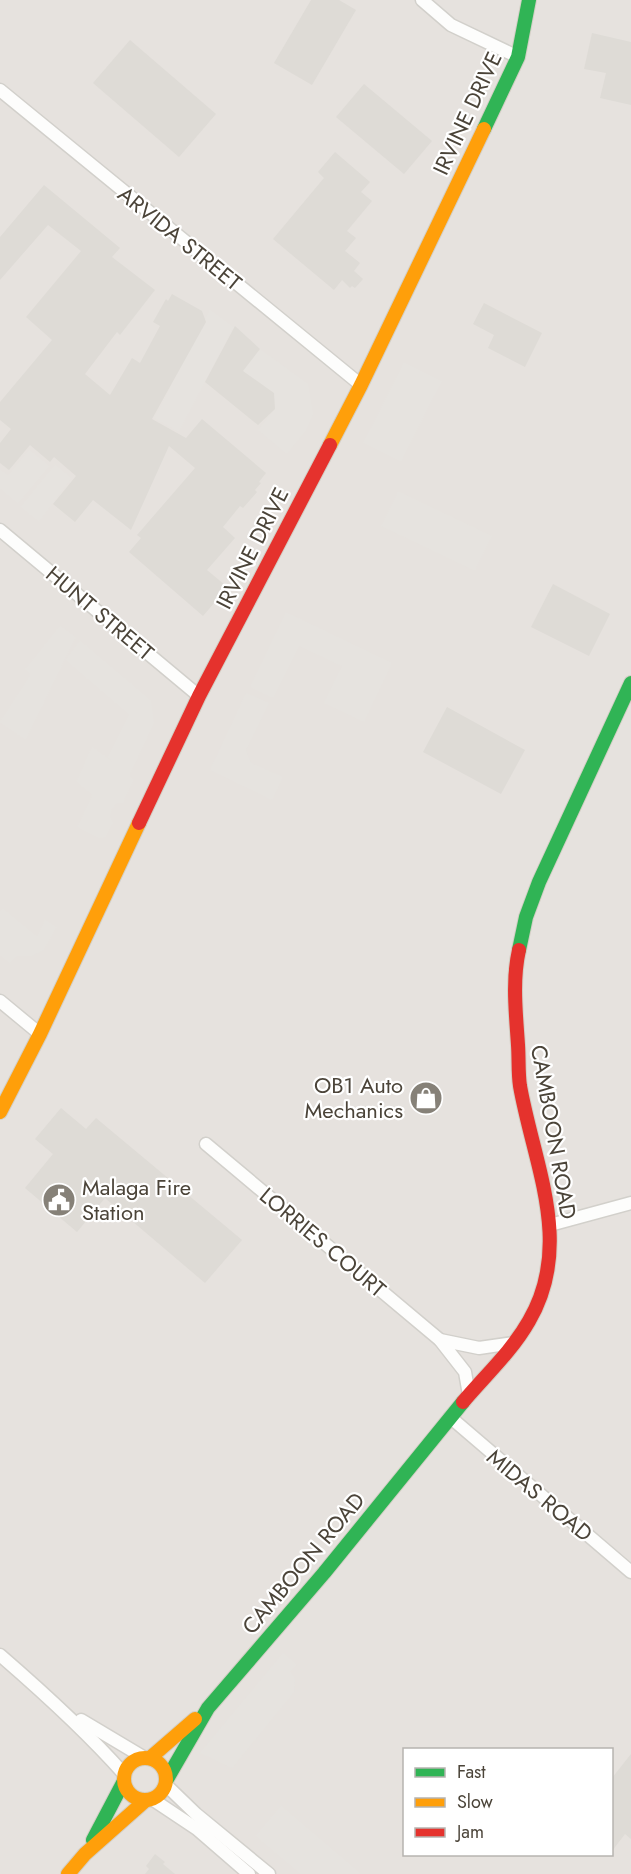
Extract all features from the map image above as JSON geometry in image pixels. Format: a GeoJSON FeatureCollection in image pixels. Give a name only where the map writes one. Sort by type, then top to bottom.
{"type":"FeatureCollection","features":[{"type":"Feature","properties":{"kind":"street"},"geometry":{"type":"LineString","coordinates":[[422,0],[451,25],[518,57]]}},
{"type":"Feature","properties":{"kind":"street","name":"IRVINE DRIVE"},"geometry":{"type":"LineString","coordinates":[[0,1112],[40,1034],[199,696],[361,385],[518,57],[528,0]]}},
{"type":"Feature","properties":{"kind":"street","name":"ARVIDA STREET"},"geometry":{"type":"LineString","coordinates":[[0,90],[361,385]]}},
{"type":"Feature","properties":{"kind":"street","name":"HUNT STREET"},"geometry":{"type":"LineString","coordinates":[[0,530],[199,696]]}},
{"type":"Feature","properties":{"kind":"street","name":"CAMBOON ROAD"},"geometry":{"type":"LineString","coordinates":[[147,1758],[208,1708],[324,1573],[529,1321],[541,1294],[549,1262],[550,1225],[548,1204],[520,1085],[515,997],[518,959],[526,917],[539,882],[631,683]]}},
{"type":"Feature","properties":{"kind":"street"},"geometry":{"type":"LineString","coordinates":[[0,1001],[40,1034]]}},
{"type":"Feature","properties":{"kind":"street","name":"LORRIES COURT"},"geometry":{"type":"LineString","coordinates":[[206,1144],[440,1340],[465,1372],[469,1395]]}},
{"type":"Feature","properties":{"kind":"street"},"geometry":{"type":"LineString","coordinates":[[550,1225],[631,1203]]}},
{"type":"Feature","properties":{"kind":"street","name":"LORRIES COURT"},"geometry":{"type":"LineString","coordinates":[[440,1340],[479,1348],[513,1343]]}},
{"type":"Feature","properties":{"kind":"street","name":"MIDAS ROAD"},"geometry":{"type":"LineString","coordinates":[[450,1418],[631,1572]]}},
{"type":"Feature","properties":{"kind":"street"},"geometry":{"type":"LineString","coordinates":[[0,1655],[60,1706],[94,1740],[124,1777],[129,1792],[139,1799],[149,1800],[197,1829],[249,1874]]}},
{"type":"Feature","properties":{"kind":"street"},"geometry":{"type":"LineString","coordinates":[[60,1706],[162,1766],[166,1782],[196,1814],[269,1874]]}},
{"type":"Feature","properties":{"kind":"street","name":"CAMBOON ROAD"},"geometry":{"type":"LineString","coordinates":[[166,1782],[208,1708]]}},
{"type":"Feature","properties":{"kind":"street"},"geometry":{"type":"LineString","coordinates":[[85,1854],[130,1763],[147,1758]]}},
{"type":"Feature","properties":{"kind":"street"},"geometry":{"type":"LineString","coordinates":[[68,1874],[85,1854],[123,1819],[158,1796],[166,1782]]}},
{"type":"Feature","properties":{"kind":"shaded area"},"geometry":{"type":"Polygon","coordinates":[[[0,0],[631,0],[631,1874],[0,1874],[0,0]]]}},
{"type":"Feature","properties":{"kind":"shaded area"},"geometry":{"type":"Polygon","coordinates":[[[210,309],[234,327],[179,432],[154,418],[210,309]]]}},
{"type":"Feature","properties":{"kind":"shaded area"},"geometry":{"type":"Polygon","coordinates":[[[260,349],[308,384],[313,414],[306,430],[287,454],[258,430],[275,409],[243,371],[260,349]]]}},
{"type":"Feature","properties":{"kind":"shaded area"},"geometry":{"type":"Polygon","coordinates":[[[404,362],[442,381],[401,462],[363,443],[404,362]]]}},
{"type":"Feature","properties":{"kind":"shaded area"},"geometry":{"type":"Polygon","coordinates":[[[29,449],[50,466],[18,504],[0,489],[0,469],[8,475],[29,449]]]}},
{"type":"Feature","properties":{"kind":"shaded area"},"geometry":{"type":"Polygon","coordinates":[[[55,464],[72,478],[39,522],[20,507],[55,464]]]}},
{"type":"Feature","properties":{"kind":"shaded area"},"geometry":{"type":"Polygon","coordinates":[[[398,491],[492,536],[475,571],[381,526],[398,491]]]}},
{"type":"Feature","properties":{"kind":"shaded area"},"geometry":{"type":"Polygon","coordinates":[[[286,612],[392,663],[364,722],[324,703],[342,666],[299,646],[273,698],[250,687],[286,612]]]}},
{"type":"Feature","properties":{"kind":"shaded area"},"geometry":{"type":"Polygon","coordinates":[[[60,625],[76,637],[26,740],[0,721],[30,675],[25,669],[60,625]]]}},
{"type":"Feature","properties":{"kind":"shaded area"},"geometry":{"type":"Polygon","coordinates":[[[80,640],[151,700],[154,724],[130,775],[134,780],[123,803],[117,803],[111,811],[110,817],[113,823],[106,837],[99,838],[77,827],[92,795],[76,782],[92,746],[113,762],[108,757],[129,715],[65,660],[80,640]]]}},
{"type":"Feature","properties":{"kind":"shaded area"},"geometry":{"type":"Polygon","coordinates":[[[246,693],[269,703],[246,750],[251,763],[283,777],[272,800],[210,770],[246,693]]]}},
{"type":"Feature","properties":{"kind":"shaded area"},"geometry":{"type":"Polygon","coordinates":[[[3,908],[37,936],[45,919],[57,927],[44,950],[31,956],[17,956],[10,964],[0,956],[0,911],[3,908]]]}},
{"type":"Feature","properties":{"kind":"shaded area"},"geometry":{"type":"Polygon","coordinates":[[[283,1653],[297,1665],[290,1671],[295,1679],[294,1692],[232,1768],[200,1753],[283,1653]]]}},
{"type":"Feature","properties":{"kind":"shaded area"},"geometry":{"type":"Polygon","coordinates":[[[281,1805],[362,1874],[300,1874],[255,1836],[281,1805]]]}},
{"type":"Feature","properties":{"kind":"building"},"geometry":{"type":"Polygon","coordinates":[[[311,0],[339,0],[356,10],[312,85],[274,63],[311,0]]]}},
{"type":"Feature","properties":{"kind":"building"},"geometry":{"type":"Polygon","coordinates":[[[592,33],[631,42],[631,105],[600,98],[606,73],[584,69],[592,33]]]}},
{"type":"Feature","properties":{"kind":"building"},"geometry":{"type":"Polygon","coordinates":[[[130,40],[216,114],[179,157],[93,83],[130,40]]]}},
{"type":"Feature","properties":{"kind":"building"},"geometry":{"type":"Polygon","coordinates":[[[364,84],[432,141],[404,174],[336,117],[364,84]]]}},
{"type":"Feature","properties":{"kind":"building"},"geometry":{"type":"Polygon","coordinates":[[[335,152],[370,182],[361,192],[372,201],[347,231],[356,238],[345,251],[360,263],[354,271],[363,279],[355,288],[352,286],[350,288],[342,280],[334,290],[273,239],[324,178],[318,172],[335,152]]]}},
{"type":"Feature","properties":{"kind":"building"},"geometry":{"type":"Polygon","coordinates":[[[44,185],[120,248],[112,257],[155,290],[120,335],[117,332],[85,374],[110,395],[132,358],[140,363],[160,326],[153,322],[166,299],[168,301],[172,294],[202,311],[206,322],[152,419],[186,438],[202,419],[266,473],[255,490],[257,492],[243,508],[240,506],[223,527],[235,538],[207,570],[225,585],[218,592],[221,595],[203,616],[129,552],[141,538],[137,535],[195,468],[169,446],[131,530],[93,500],[75,522],[53,504],[76,476],[54,457],[50,462],[30,445],[9,470],[0,463],[0,443],[11,429],[0,420],[0,402],[52,340],[26,317],[81,251],[48,225],[0,280],[0,237],[44,185]]]}},
{"type":"Feature","properties":{"kind":"building"},"geometry":{"type":"Polygon","coordinates":[[[484,303],[542,333],[525,367],[488,348],[494,335],[473,324],[484,303]]]}},
{"type":"Feature","properties":{"kind":"building"},"geometry":{"type":"Polygon","coordinates":[[[235,326],[260,349],[243,371],[274,393],[275,409],[258,425],[205,382],[235,326]]]}},
{"type":"Feature","properties":{"kind":"building"},"geometry":{"type":"Polygon","coordinates":[[[553,584],[610,614],[589,656],[531,627],[553,584]]]}},
{"type":"Feature","properties":{"kind":"building"},"geometry":{"type":"Polygon","coordinates":[[[447,707],[525,750],[501,794],[423,752],[447,707]]]}},
{"type":"Feature","properties":{"kind":"building"},"geometry":{"type":"Polygon","coordinates":[[[61,1108],[86,1129],[96,1118],[242,1240],[205,1283],[105,1198],[77,1232],[25,1188],[53,1154],[35,1139],[61,1108]]]}},
{"type":"Feature","properties":{"kind":"building"},"geometry":{"type":"Polygon","coordinates":[[[631,1754],[631,1839],[625,1834],[613,1850],[613,1777],[631,1754]]]}},
{"type":"Feature","properties":{"kind":"building"},"geometry":{"type":"Polygon","coordinates":[[[155,1854],[175,1874],[145,1874],[149,1869],[146,1866],[155,1854]]]}},
{"type":"Feature","properties":{"kind":"traffic: fast"},"geometry":{"type":"LineString","coordinates":[[484,129],[518,57],[529,0]]}},
{"type":"Feature","properties":{"kind":"traffic: fast"},"geometry":{"type":"LineString","coordinates":[[519,950],[526,917],[539,882],[631,683]]}},
{"type":"Feature","properties":{"kind":"traffic: fast"},"geometry":{"type":"LineString","coordinates":[[167,1779],[208,1708],[324,1573],[463,1402]]}},
{"type":"Feature","properties":{"kind":"traffic: fast"},"geometry":{"type":"LineString","coordinates":[[93,1840],[124,1781]]}},
{"type":"Feature","properties":{"kind":"traffic: slow"},"geometry":{"type":"LineString","coordinates":[[330,445],[484,129]]}},
{"type":"Feature","properties":{"kind":"traffic: slow"},"geometry":{"type":"LineString","coordinates":[[0,1112],[40,1034],[139,823]]}},
{"type":"Feature","properties":{"kind":"traffic: slow"},"geometry":{"type":"LineString","coordinates":[[150,1758],[195,1719]]}},
{"type":"Feature","properties":{"kind":"traffic: slow"},"geometry":{"type":"LineString","coordinates":[[145,1758],[153,1759],[160,1764],[165,1771],[166,1779],[165,1787],[160,1794],[153,1799],[145,1800],[137,1799],[130,1794],[125,1787],[124,1779],[125,1771],[130,1764],[137,1759],[145,1758]]}},
{"type":"Feature","properties":{"kind":"traffic: slow"},"geometry":{"type":"LineString","coordinates":[[68,1874],[85,1854],[146,1800]]}},
{"type":"Feature","properties":{"kind":"traffic: jam"},"geometry":{"type":"LineString","coordinates":[[139,823],[199,696],[330,445]]}},
{"type":"Feature","properties":{"kind":"traffic: jam"},"geometry":{"type":"LineString","coordinates":[[463,1402],[506,1353],[529,1321],[542,1292],[549,1263],[550,1234],[547,1204],[519,1081],[515,986],[519,950]]}},
{"type":"Feature","properties":{"kind":"place","name":"OB1 Auto Mechanics"},"geometry":{"type":"Point","coordinates":[426,1098]}},
{"type":"Feature","properties":{"kind":"place","name":"Malaga Fire Station"},"geometry":{"type":"Point","coordinates":[59,1200]}}]}
